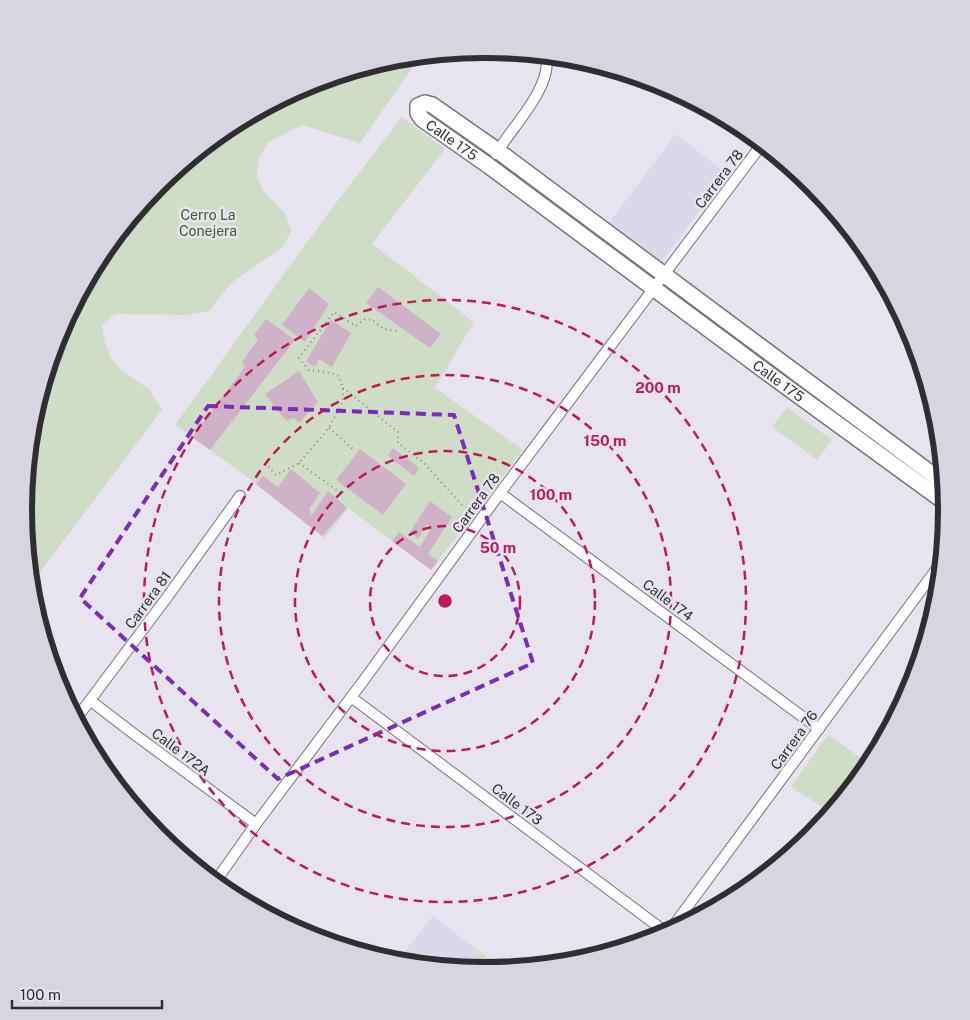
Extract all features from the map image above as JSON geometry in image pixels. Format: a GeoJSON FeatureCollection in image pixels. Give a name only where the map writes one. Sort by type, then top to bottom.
{"type":"FeatureCollection","features":[{"type":"Feature","properties":{"kind":"street"},"geometry":{"type":"LineString","coordinates":[[489,166],[538,91],[547,69],[547,62]]}},
{"type":"Feature","properties":{"kind":"street","name":"Calle 175"},"geometry":{"type":"LineString","coordinates":[[937,478],[498,151],[432,105],[425,103],[418,106],[418,113],[422,119],[489,166],[938,497]]}},
{"type":"Feature","properties":{"kind":"street","name":"Carrera 78"},"geometry":{"type":"LineString","coordinates":[[219,876],[500,493],[758,149]]}},
{"type":"Feature","properties":{"kind":"street","name":"Calle 174"},"geometry":{"type":"LineString","coordinates":[[500,493],[819,729]]}},
{"type":"Feature","properties":{"kind":"street","name":"Carrera 81"},"geometry":{"type":"LineString","coordinates":[[81,713],[240,496]]}},
{"type":"Feature","properties":{"kind":"street","name":"Carrera 76"},"geometry":{"type":"LineString","coordinates":[[677,920],[933,574]]}},
{"type":"Feature","properties":{"kind":"street","name":"Calle 173"},"geometry":{"type":"LineString","coordinates":[[351,696],[659,927]]}},
{"type":"Feature","properties":{"kind":"street","name":"Calle 172A"},"geometry":{"type":"LineString","coordinates":[[91,700],[164,757],[256,824]]}},
{"type":"Feature","properties":{"kind":"path"},"geometry":{"type":"LineString","coordinates":[[265,463],[276,475],[300,463],[329,428],[342,401],[343,388],[338,376],[309,370],[299,358],[334,312],[356,326],[365,319],[373,320],[383,329],[398,332]]}},
{"type":"Feature","properties":{"kind":"path"},"geometry":{"type":"LineString","coordinates":[[343,388],[398,432],[398,443],[423,462],[462,505]]}},
{"type":"Feature","properties":{"kind":"path"},"geometry":{"type":"LineString","coordinates":[[329,428],[354,450]]}},
{"type":"Feature","properties":{"kind":"path"},"geometry":{"type":"LineString","coordinates":[[300,463],[341,493]]}},
{"type":"Feature","properties":{"kind":"highlighted area"},"geometry":{"type":"Polygon","coordinates":[[[208,406],[454,415],[533,663],[278,779],[80,598],[208,406]]]}},
{"type":"Feature","properties":{"kind":"shaded area"},"geometry":{"type":"Polygon","coordinates":[[[676,134],[727,174],[660,264],[608,224],[676,134]]]}},
{"type":"Feature","properties":{"kind":"shaded area"},"geometry":{"type":"Polygon","coordinates":[[[433,916],[480,952],[473,962],[455,962],[402,955],[433,916]]]}},
{"type":"Feature","properties":{"kind":"green space","name":"Cerro La Conejera"},"geometry":{"type":"Polygon","coordinates":[[[416,63],[360,143],[302,125],[269,142],[259,158],[257,176],[264,192],[286,215],[291,231],[283,247],[231,283],[209,311],[188,315],[115,314],[102,325],[105,343],[111,358],[122,371],[149,389],[162,410],[37,576],[33,540],[33,480],[41,422],[48,393],[67,337],[79,310],[93,284],[126,235],[165,190],[187,170],[210,151],[259,118],[312,92],[340,82],[368,73],[416,63]]]}},
{"type":"Feature","properties":{"kind":"green space"},"geometry":{"type":"Polygon","coordinates":[[[427,110],[488,152],[487,154],[485,155],[426,115],[425,111],[427,110]]]}},
{"type":"Feature","properties":{"kind":"green space"},"geometry":{"type":"Polygon","coordinates":[[[402,117],[445,149],[372,244],[474,322],[435,388],[523,450],[431,570],[348,508],[325,538],[250,479],[175,425],[329,212],[402,117]]]}},
{"type":"Feature","properties":{"kind":"green space"},"geometry":{"type":"Polygon","coordinates":[[[499,162],[649,272],[649,275],[497,163],[499,162]]]}},
{"type":"Feature","properties":{"kind":"green space"},"geometry":{"type":"Polygon","coordinates":[[[666,284],[937,484],[937,491],[664,287],[666,284]]]}},
{"type":"Feature","properties":{"kind":"green space"},"geometry":{"type":"Polygon","coordinates":[[[787,407],[832,440],[817,460],[772,427],[787,407]]]}},
{"type":"Feature","properties":{"kind":"green space"},"geometry":{"type":"Polygon","coordinates":[[[828,735],[862,759],[824,809],[791,786],[828,735]]]}},
{"type":"Feature","properties":{"kind":"green space"},"geometry":{"type":"Polygon","coordinates":[[[480,952],[494,962],[485,962],[473,962],[480,952]]]}},
{"type":"Feature","properties":{"kind":"building"},"geometry":{"type":"Polygon","coordinates":[[[378,287],[441,334],[430,348],[366,303],[378,287]]]}},
{"type":"Feature","properties":{"kind":"building"},"geometry":{"type":"Polygon","coordinates":[[[309,288],[329,304],[305,342],[282,325],[309,288]]]}},
{"type":"Feature","properties":{"kind":"building"},"geometry":{"type":"Polygon","coordinates":[[[266,319],[295,340],[210,450],[192,437],[245,367],[242,362],[258,339],[254,335],[266,319]]]}},
{"type":"Feature","properties":{"kind":"building"},"geometry":{"type":"Polygon","coordinates":[[[331,320],[351,333],[332,367],[319,359],[315,367],[306,361],[331,320]]]}},
{"type":"Feature","properties":{"kind":"building"},"geometry":{"type":"Polygon","coordinates":[[[299,371],[318,402],[299,423],[294,418],[286,421],[265,394],[299,371]]]}},
{"type":"Feature","properties":{"kind":"building"},"geometry":{"type":"Polygon","coordinates":[[[393,448],[419,468],[414,476],[388,456],[393,448]]]}},
{"type":"Feature","properties":{"kind":"building"},"geometry":{"type":"Polygon","coordinates":[[[360,449],[406,484],[383,515],[336,480],[360,449]]]}},
{"type":"Feature","properties":{"kind":"building"},"geometry":{"type":"Polygon","coordinates":[[[291,469],[320,493],[309,509],[312,515],[328,491],[347,508],[322,536],[256,484],[263,476],[278,487],[291,469]]]}},
{"type":"Feature","properties":{"kind":"building"},"geometry":{"type":"Polygon","coordinates":[[[430,501],[452,517],[428,554],[438,561],[431,570],[392,541],[399,532],[420,547],[431,528],[427,524],[418,539],[410,532],[430,501]]]}}]}
